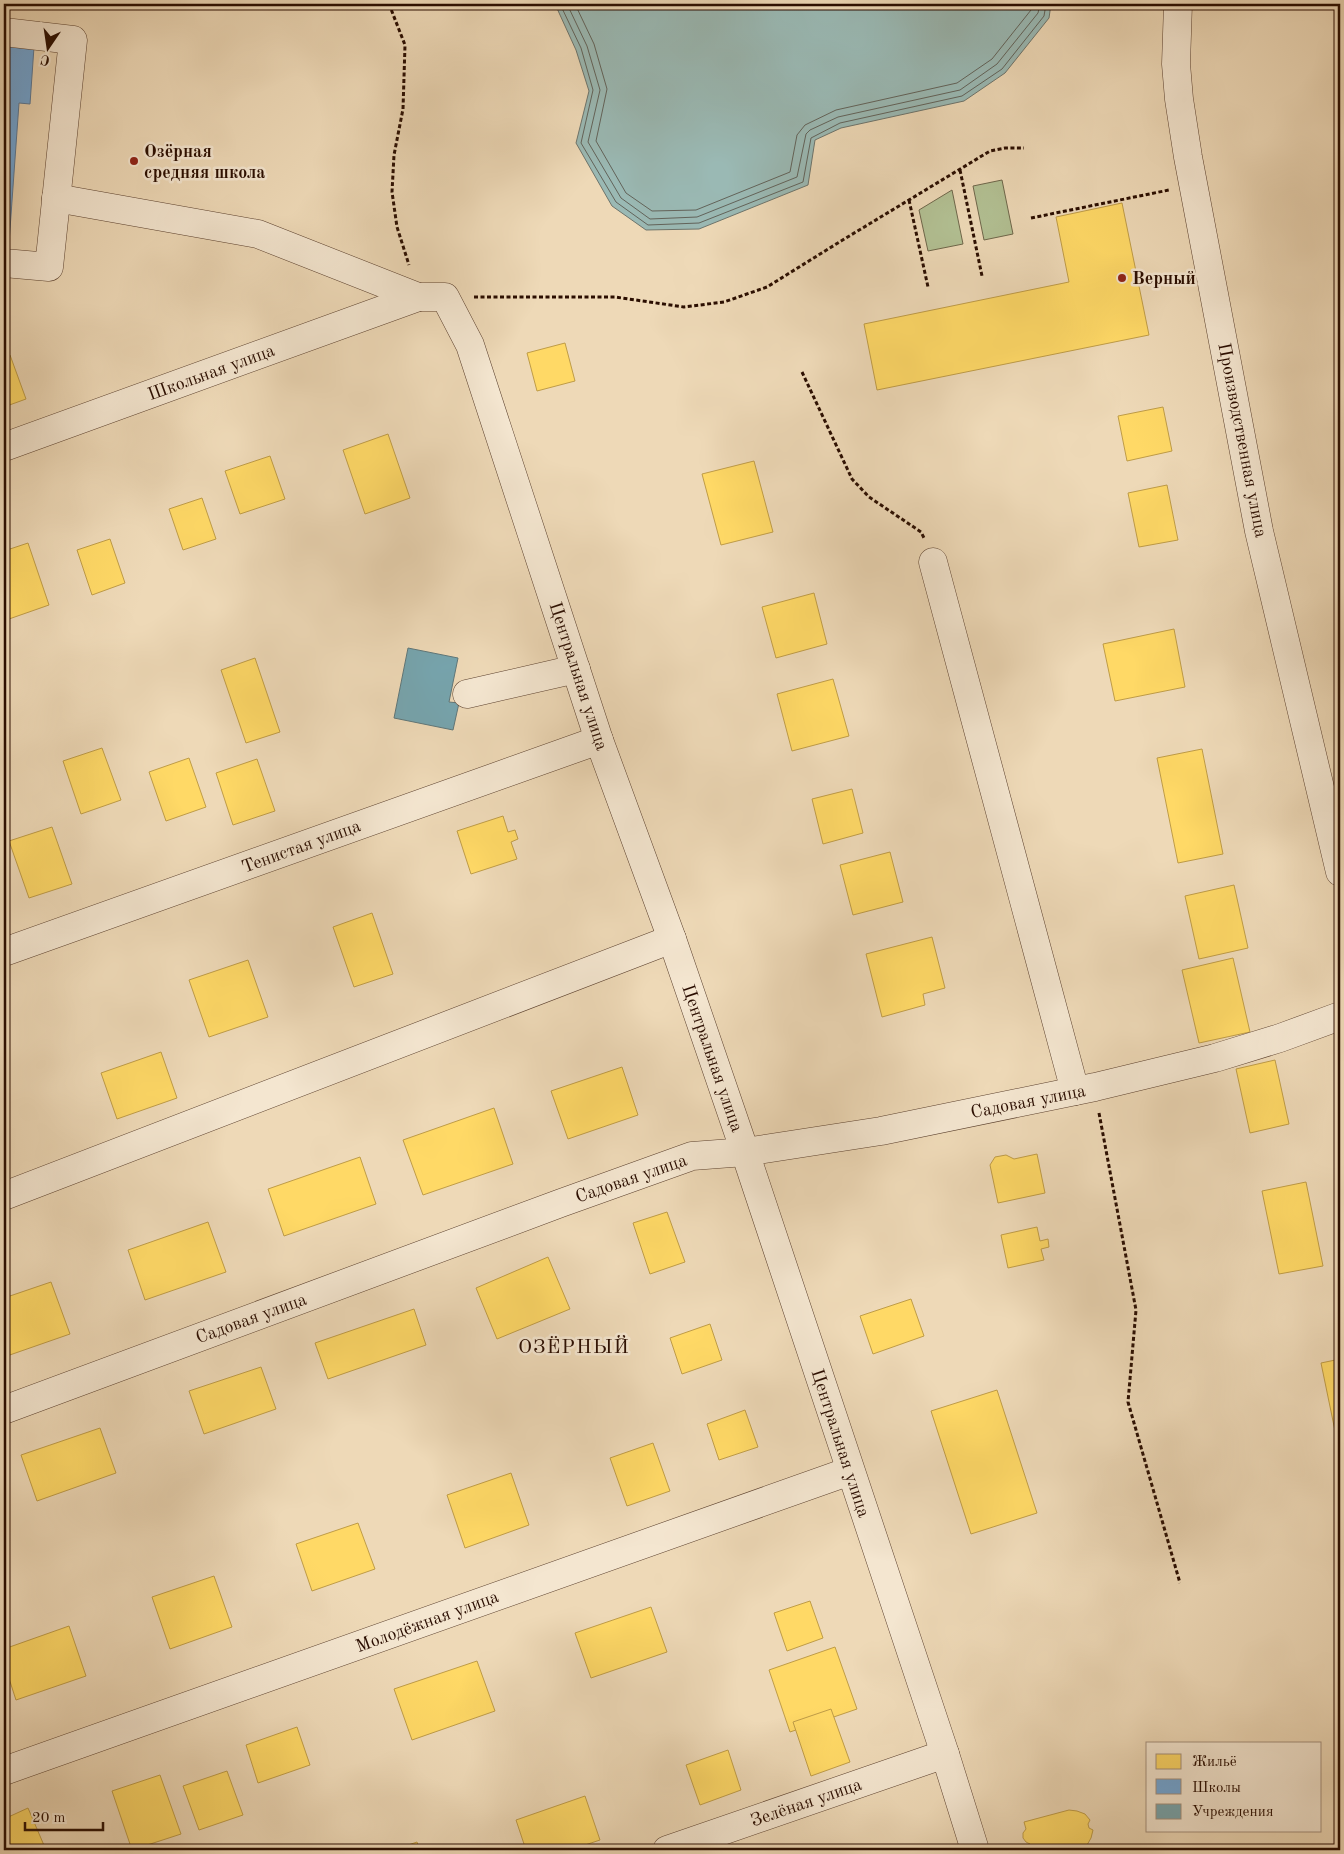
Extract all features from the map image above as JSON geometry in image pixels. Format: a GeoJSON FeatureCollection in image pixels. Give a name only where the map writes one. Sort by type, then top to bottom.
{"type":"FeatureCollection","features":[{"type":"Feature","properties":{"kind":"street","name":"Производственная улица"},"geometry":{"type":"LineString","coordinates":[[1178,4],[1176,64],[1178,99],[1194,185],[1259,531],[1340,872]]}},
{"type":"Feature","properties":{"kind":"street"},"geometry":{"type":"LineString","coordinates":[[4,32],[73,40],[49,267],[4,263]]}},
{"type":"Feature","properties":{"kind":"street"},"geometry":{"type":"LineString","coordinates":[[56,198],[258,234],[418,297]]}},
{"type":"Feature","properties":{"kind":"street","name":"Школьная улица"},"geometry":{"type":"LineString","coordinates":[[4,447],[418,297]]}},
{"type":"Feature","properties":{"kind":"street","name":"Центральная улица"},"geometry":{"type":"LineString","coordinates":[[418,297],[445,298],[470,345],[599,740],[672,939],[745,1152],[945,1754],[975,1850]]}},
{"type":"Feature","properties":{"kind":"street"},"geometry":{"type":"LineString","coordinates":[[934,562],[1085,1089]]}},
{"type":"Feature","properties":{"kind":"street"},"geometry":{"type":"LineString","coordinates":[[467,694],[576,670]]}},
{"type":"Feature","properties":{"kind":"street","name":"Тенистая улица"},"geometry":{"type":"LineString","coordinates":[[4,952],[599,740]]}},
{"type":"Feature","properties":{"kind":"street"},"geometry":{"type":"LineString","coordinates":[[4,1196],[672,939]]}},
{"type":"Feature","properties":{"kind":"street","name":"Садовая улица"},"geometry":{"type":"LineString","coordinates":[[4,1410],[552,1206],[692,1156],[745,1152],[881,1131],[1085,1089],[1215,1058],[1280,1038],[1340,1016]]}},
{"type":"Feature","properties":{"kind":"street","name":"Молодёжная улица"},"geometry":{"type":"LineString","coordinates":[[4,1771],[850,1471]]}},
{"type":"Feature","properties":{"kind":"street","name":"Зелёная улица"},"geometry":{"type":"LineString","coordinates":[[667,1850],[945,1754]]}},
{"type":"Feature","properties":{"kind":"path"},"geometry":{"type":"LineString","coordinates":[[389,4],[405,45],[403,108],[394,155],[392,192],[397,227],[418,297]]}},
{"type":"Feature","properties":{"kind":"path"},"geometry":{"type":"LineString","coordinates":[[468,297],[615,297],[684,307],[724,302],[767,287],[840,241],[990,152],[1005,148],[1024,148]]}},
{"type":"Feature","properties":{"kind":"path"},"geometry":{"type":"LineString","coordinates":[[960,170],[982,276]]}},
{"type":"Feature","properties":{"kind":"path"},"geometry":{"type":"LineString","coordinates":[[1032,218],[1194,185]]}},
{"type":"Feature","properties":{"kind":"path"},"geometry":{"type":"LineString","coordinates":[[909,200],[928,287]]}},
{"type":"Feature","properties":{"kind":"path"},"geometry":{"type":"LineString","coordinates":[[802,372],[852,479],[869,497],[921,532],[934,562]]}},
{"type":"Feature","properties":{"kind":"path"},"geometry":{"type":"LineString","coordinates":[[1085,1089],[1136,1310],[1128,1402],[1180,1583]]}},
{"type":"Feature","properties":{"kind":"green space"},"geometry":{"type":"Polygon","coordinates":[[[1002,180],[1013,234],[984,240],[973,186],[1002,180]]]}},
{"type":"Feature","properties":{"kind":"green space"},"geometry":{"type":"Polygon","coordinates":[[[952,190],[963,244],[928,251],[919,210],[952,190]]]}},
{"type":"Feature","properties":{"kind":"water"},"geometry":{"type":"Polygon","coordinates":[[[555,4],[1051,4],[1049,18],[1005,73],[964,101],[841,128],[815,140],[808,185],[699,229],[646,230],[612,206],[576,143],[589,91],[576,50],[555,4]]]}},
{"type":"Feature","properties":{"kind":"building: Жильё"},"geometry":{"type":"Polygon","coordinates":[[[1122,203],[1149,335],[877,390],[864,324],[1069,282],[1056,217],[1122,203]]]}},
{"type":"Feature","properties":{"kind":"building: Жильё"},"geometry":{"type":"Polygon","coordinates":[[[565,343],[575,381],[537,391],[527,353],[565,343]]]}},
{"type":"Feature","properties":{"kind":"building: Жильё"},"geometry":{"type":"Polygon","coordinates":[[[10,355],[26,399],[4,407],[4,357],[10,355]]]}},
{"type":"Feature","properties":{"kind":"building: Жильё"},"geometry":{"type":"Polygon","coordinates":[[[1163,407],[1172,451],[1127,461],[1118,416],[1163,407]]]}},
{"type":"Feature","properties":{"kind":"building: Жильё"},"geometry":{"type":"Polygon","coordinates":[[[388,434],[410,498],[365,514],[343,450],[388,434]]]}},
{"type":"Feature","properties":{"kind":"building: Жильё"},"geometry":{"type":"Polygon","coordinates":[[[270,456],[285,499],[240,514],[225,471],[270,456]]]}},
{"type":"Feature","properties":{"kind":"building: Жильё"},"geometry":{"type":"Polygon","coordinates":[[[754,461],[773,532],[721,545],[702,474],[754,461]]]}},
{"type":"Feature","properties":{"kind":"building: Жильё"},"geometry":{"type":"Polygon","coordinates":[[[1167,485],[1178,540],[1139,547],[1128,493],[1167,485]]]}},
{"type":"Feature","properties":{"kind":"building: Жильё"},"geometry":{"type":"Polygon","coordinates":[[[202,498],[216,539],[183,550],[169,509],[202,498]]]}},
{"type":"Feature","properties":{"kind":"building: Жильё"},"geometry":{"type":"Polygon","coordinates":[[[110,539],[125,583],[92,595],[77,550],[110,539]]]}},
{"type":"Feature","properties":{"kind":"building: Жильё"},"geometry":{"type":"Polygon","coordinates":[[[28,543],[49,605],[9,619],[4,604],[4,551],[28,543]]]}},
{"type":"Feature","properties":{"kind":"building: Жильё"},"geometry":{"type":"Polygon","coordinates":[[[814,593],[827,644],[776,658],[762,607],[814,593]]]}},
{"type":"Feature","properties":{"kind":"building: Жильё"},"geometry":{"type":"Polygon","coordinates":[[[1174,629],[1185,687],[1115,701],[1103,644],[1174,629]]]}},
{"type":"Feature","properties":{"kind":"building: Жильё"},"geometry":{"type":"Polygon","coordinates":[[[255,658],[280,732],[246,743],[221,670],[255,658]]]}},
{"type":"Feature","properties":{"kind":"building: Жильё"},"geometry":{"type":"Polygon","coordinates":[[[833,679],[849,736],[792,751],[777,694],[833,679]]]}},
{"type":"Feature","properties":{"kind":"building: Жильё"},"geometry":{"type":"Polygon","coordinates":[[[102,748],[121,800],[81,814],[63,761],[102,748]]]}},
{"type":"Feature","properties":{"kind":"building: Жильё"},"geometry":{"type":"Polygon","coordinates":[[[1202,749],[1223,854],[1178,863],[1157,758],[1202,749]]]}},
{"type":"Feature","properties":{"kind":"building: Жильё"},"geometry":{"type":"Polygon","coordinates":[[[189,758],[206,807],[166,821],[149,772],[189,758]]]}},
{"type":"Feature","properties":{"kind":"building: Жильё"},"geometry":{"type":"Polygon","coordinates":[[[257,759],[275,811],[233,825],[216,773],[257,759]]]}},
{"type":"Feature","properties":{"kind":"building: Жильё"},"geometry":{"type":"Polygon","coordinates":[[[852,789],[863,833],[823,844],[812,799],[852,789]]]}},
{"type":"Feature","properties":{"kind":"building: Жильё"},"geometry":{"type":"Polygon","coordinates":[[[503,816],[508,832],[515,830],[518,839],[511,842],[517,859],[471,874],[457,831],[503,816]]]}},
{"type":"Feature","properties":{"kind":"building: Жильё"},"geometry":{"type":"Polygon","coordinates":[[[52,827],[72,884],[29,898],[9,841],[52,827]]]}},
{"type":"Feature","properties":{"kind":"building: Жильё"},"geometry":{"type":"Polygon","coordinates":[[[890,852],[903,902],[853,915],[840,865],[890,852]]]}},
{"type":"Feature","properties":{"kind":"building: Жильё"},"geometry":{"type":"Polygon","coordinates":[[[1234,885],[1248,948],[1199,959],[1185,896],[1234,885]]]}},
{"type":"Feature","properties":{"kind":"building: Жильё"},"geometry":{"type":"Polygon","coordinates":[[[372,913],[393,974],[354,987],[333,927],[372,913]]]}},
{"type":"Feature","properties":{"kind":"building: Жильё"},"geometry":{"type":"Polygon","coordinates":[[[932,937],[945,988],[923,994],[925,1005],[882,1017],[866,954],[932,937]]]}},
{"type":"Feature","properties":{"kind":"building: Жильё"},"geometry":{"type":"Polygon","coordinates":[[[1233,958],[1250,1032],[1199,1043],[1182,970],[1233,958]]]}},
{"type":"Feature","properties":{"kind":"building: Жильё"},"geometry":{"type":"Polygon","coordinates":[[[248,960],[268,1017],[209,1037],[189,980],[248,960]]]}},
{"type":"Feature","properties":{"kind":"building: Жильё"},"geometry":{"type":"Polygon","coordinates":[[[161,1052],[177,1098],[117,1119],[101,1073],[161,1052]]]}},
{"type":"Feature","properties":{"kind":"building: Жильё"},"geometry":{"type":"Polygon","coordinates":[[[1275,1060],[1289,1124],[1250,1133],[1236,1069],[1275,1060]]]}},
{"type":"Feature","properties":{"kind":"building: Жильё"},"geometry":{"type":"Polygon","coordinates":[[[622,1067],[638,1115],[568,1139],[551,1091],[622,1067]]]}},
{"type":"Feature","properties":{"kind":"building: Жильё"},"geometry":{"type":"Polygon","coordinates":[[[494,1108],[513,1164],[423,1195],[403,1140],[494,1108]]]}},
{"type":"Feature","properties":{"kind":"building: Жильё"},"geometry":{"type":"Polygon","coordinates":[[[1037,1154],[1045,1193],[998,1203],[990,1165],[995,1157],[1006,1155],[1014,1159],[1037,1154]]]}},
{"type":"Feature","properties":{"kind":"building: Жильё"},"geometry":{"type":"Polygon","coordinates":[[[360,1157],[376,1204],[284,1236],[268,1189],[360,1157]]]}},
{"type":"Feature","properties":{"kind":"building: Жильё"},"geometry":{"type":"Polygon","coordinates":[[[1306,1182],[1323,1266],[1279,1274],[1262,1191],[1306,1182]]]}},
{"type":"Feature","properties":{"kind":"building: Жильё"},"geometry":{"type":"Polygon","coordinates":[[[667,1212],[685,1262],[650,1274],[633,1223],[667,1212]]]}},
{"type":"Feature","properties":{"kind":"building: Жильё"},"geometry":{"type":"Polygon","coordinates":[[[208,1222],[226,1272],[145,1300],[128,1250],[208,1222]]]}},
{"type":"Feature","properties":{"kind":"building: Жильё"},"geometry":{"type":"Polygon","coordinates":[[[1037,1227],[1040,1241],[1048,1239],[1049,1247],[1041,1249],[1044,1260],[1008,1268],[1001,1235],[1037,1227]]]}},
{"type":"Feature","properties":{"kind":"building: Жильё"},"geometry":{"type":"Polygon","coordinates":[[[548,1257],[570,1309],[497,1339],[476,1288],[548,1257]]]}},
{"type":"Feature","properties":{"kind":"building: Жильё"},"geometry":{"type":"Polygon","coordinates":[[[51,1282],[70,1334],[4,1357],[4,1298],[51,1282]]]}},
{"type":"Feature","properties":{"kind":"building: Жильё"},"geometry":{"type":"Polygon","coordinates":[[[911,1299],[924,1336],[873,1354],[860,1316],[911,1299]]]}},
{"type":"Feature","properties":{"kind":"building: Жильё"},"geometry":{"type":"Polygon","coordinates":[[[414,1309],[426,1345],[328,1379],[315,1343],[414,1309]]]}},
{"type":"Feature","properties":{"kind":"building: Жильё"},"geometry":{"type":"Polygon","coordinates":[[[710,1324],[722,1360],[682,1374],[670,1338],[710,1324]]]}},
{"type":"Feature","properties":{"kind":"building: Жильё"},"geometry":{"type":"Polygon","coordinates":[[[1340,1359],[1340,1455],[1321,1363],[1340,1359]]]}},
{"type":"Feature","properties":{"kind":"building: Жильё"},"geometry":{"type":"Polygon","coordinates":[[[261,1367],[276,1409],[204,1434],[189,1391],[261,1367]]]}},
{"type":"Feature","properties":{"kind":"building: Жильё"},"geometry":{"type":"Polygon","coordinates":[[[997,1390],[1037,1513],[971,1534],[931,1411],[997,1390]]]}},
{"type":"Feature","properties":{"kind":"building: Жильё"},"geometry":{"type":"Polygon","coordinates":[[[745,1410],[758,1447],[719,1460],[707,1424],[745,1410]]]}},
{"type":"Feature","properties":{"kind":"building: Жильё"},"geometry":{"type":"Polygon","coordinates":[[[100,1428],[116,1473],[37,1501],[21,1455],[100,1428]]]}},
{"type":"Feature","properties":{"kind":"building: Жильё"},"geometry":{"type":"Polygon","coordinates":[[[653,1443],[670,1491],[627,1506],[610,1458],[653,1443]]]}},
{"type":"Feature","properties":{"kind":"building: Жильё"},"geometry":{"type":"Polygon","coordinates":[[[511,1473],[529,1525],[465,1548],[447,1495],[511,1473]]]}},
{"type":"Feature","properties":{"kind":"building: Жильё"},"geometry":{"type":"Polygon","coordinates":[[[358,1523],[375,1569],[312,1591],[296,1544],[358,1523]]]}},
{"type":"Feature","properties":{"kind":"building: Жильё"},"geometry":{"type":"Polygon","coordinates":[[[214,1576],[232,1627],[170,1649],[152,1597],[214,1576]]]}},
{"type":"Feature","properties":{"kind":"building: Жильё"},"geometry":{"type":"Polygon","coordinates":[[[810,1601],[823,1638],[787,1651],[774,1613],[810,1601]]]}},
{"type":"Feature","properties":{"kind":"building: Жильё"},"geometry":{"type":"Polygon","coordinates":[[[651,1607],[667,1652],[591,1678],[575,1633],[651,1607]]]}},
{"type":"Feature","properties":{"kind":"building: Жильё"},"geometry":{"type":"Polygon","coordinates":[[[69,1626],[86,1676],[16,1700],[4,1663],[4,1649],[69,1626]]]}},
{"type":"Feature","properties":{"kind":"building: Жильё"},"geometry":{"type":"Polygon","coordinates":[[[835,1647],[857,1709],[790,1732],[769,1670],[835,1647]]]}},
{"type":"Feature","properties":{"kind":"building: Жильё"},"geometry":{"type":"Polygon","coordinates":[[[477,1661],[495,1711],[412,1740],[394,1689],[477,1661]]]}},
{"type":"Feature","properties":{"kind":"building: Жильё"},"geometry":{"type":"Polygon","coordinates":[[[831,1709],[850,1762],[811,1776],[793,1722],[831,1709]]]}},
{"type":"Feature","properties":{"kind":"building: Жильё"},"geometry":{"type":"Polygon","coordinates":[[[297,1727],[310,1765],[258,1783],[246,1745],[297,1727]]]}},
{"type":"Feature","properties":{"kind":"building: Жильё"},"geometry":{"type":"Polygon","coordinates":[[[728,1750],[741,1790],[700,1805],[686,1765],[728,1750]]]}},
{"type":"Feature","properties":{"kind":"building: Жильё"},"geometry":{"type":"Polygon","coordinates":[[[227,1771],[243,1815],[199,1830],[183,1786],[227,1771]]]}},
{"type":"Feature","properties":{"kind":"building: Жильё"},"geometry":{"type":"Polygon","coordinates":[[[160,1775],[181,1834],[132,1850],[112,1791],[160,1775]]]}},
{"type":"Feature","properties":{"kind":"building: Жильё"},"geometry":{"type":"Polygon","coordinates":[[[585,1796],[600,1840],[570,1850],[526,1850],[516,1820],[585,1796]]]}},
{"type":"Feature","properties":{"kind":"building: Жильё"},"geometry":{"type":"Polygon","coordinates":[[[28,1808],[46,1850],[4,1850],[4,1819],[28,1808]]]}},
{"type":"Feature","properties":{"kind":"building: Жильё"},"geometry":{"type":"Polygon","coordinates":[[[1069,1810],[1085,1814],[1090,1820],[1089,1828],[1093,1830],[1087,1845],[1075,1850],[1021,1850],[1030,1844],[1023,1838],[1023,1833],[1026,1829],[1024,1822],[1069,1810]]]}},
{"type":"Feature","properties":{"kind":"building: Жильё"},"geometry":{"type":"Polygon","coordinates":[[[417,1842],[420,1850],[394,1850],[417,1842]]]}},
{"type":"Feature","properties":{"kind":"building: Школы"},"geometry":{"type":"Polygon","coordinates":[[[4,45],[34,47],[30,104],[19,103],[8,257],[4,256],[4,45]]]}},
{"type":"Feature","properties":{"kind":"building: Учреждения"},"geometry":{"type":"Polygon","coordinates":[[[408,648],[458,658],[449,702],[459,703],[453,730],[394,718],[408,648]]]}},
{"type":"Feature","properties":{"kind":"place","name":"Озёрная средняя школа"},"geometry":{"type":"Point","coordinates":[134,161]}},
{"type":"Feature","properties":{"kind":"place","name":"Верный"},"geometry":{"type":"Point","coordinates":[1122,278]}},
{"type":"Feature","properties":{"kind":"district","name":"ОЗЁРНЫЙ"},"geometry":{"type":"Point","coordinates":[574,1346]}}]}
